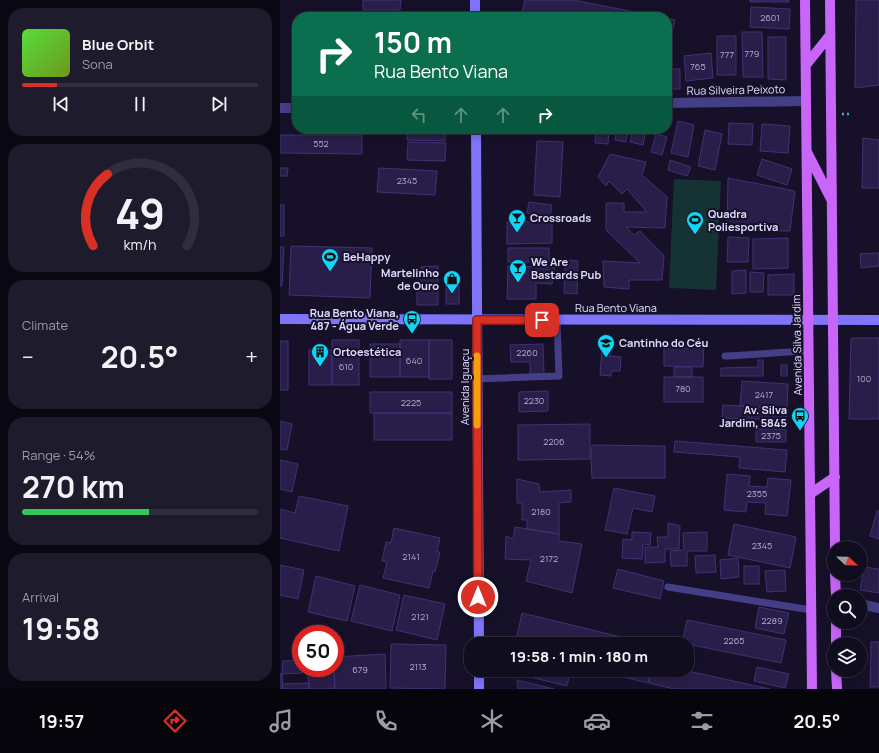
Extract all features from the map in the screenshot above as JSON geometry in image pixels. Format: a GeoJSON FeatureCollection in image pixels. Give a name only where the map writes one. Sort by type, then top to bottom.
{"type":"FeatureCollection","features":[{"type":"Feature","properties":{"kind":"main road"},"geometry":{"type":"LineString","coordinates":[[475,0],[475,12]]}},
{"type":"Feature","properties":{"kind":"main road","name":"Avenida Silva Jardim"},"geometry":{"type":"LineString","coordinates":[[805,0],[812,689]]}},
{"type":"Feature","properties":{"kind":"main road"},"geometry":{"type":"LineString","coordinates":[[830,0],[835,541]]}},
{"type":"Feature","properties":{"kind":"main road"},"geometry":{"type":"LineString","coordinates":[[806,65],[830,34]]}},
{"type":"Feature","properties":{"kind":"main road","name":"Avenida Iguaçu"},"geometry":{"type":"LineString","coordinates":[[476,134],[479,637]]}},
{"type":"Feature","properties":{"kind":"main road"},"geometry":{"type":"LineString","coordinates":[[806,150],[832,201]]}},
{"type":"Feature","properties":{"kind":"main road","name":"Rua Bento Viana"},"geometry":{"type":"LineString","coordinates":[[280,319],[879,320]]}},
{"type":"Feature","properties":{"kind":"main road"},"geometry":{"type":"LineString","coordinates":[[810,494],[834,478]]}},
{"type":"Feature","properties":{"kind":"main road"},"geometry":{"type":"LineString","coordinates":[[479,677],[479,689]]}},
{"type":"Feature","properties":{"kind":"main road"},"geometry":{"type":"LineString","coordinates":[[836,677],[836,689]]}},
{"type":"Feature","properties":{"kind":"street","name":"Rua Silveira Peixoto"},"geometry":{"type":"LineString","coordinates":[[672,103],[806,101]]}},
{"type":"Feature","properties":{"kind":"street"},"geometry":{"type":"LineString","coordinates":[[280,108],[292,108]]}},
{"type":"Feature","properties":{"kind":"street"},"geometry":{"type":"LineString","coordinates":[[867,605],[879,608]]}},
{"type":"Feature","properties":{"kind":"lane"},"geometry":{"type":"LineString","coordinates":[[477,379],[559,376],[557,320]]}},
{"type":"Feature","properties":{"kind":"lane"},"geometry":{"type":"LineString","coordinates":[[725,356],[809,351]]}},
{"type":"Feature","properties":{"kind":"lane"},"geometry":{"type":"LineString","coordinates":[[668,587],[811,610]]}},
{"type":"Feature","properties":{"kind":"green space","name":"Quadra Poliesportiva"},"geometry":{"type":"Polygon","coordinates":[[[674,179],[721,181],[716,290],[669,288],[674,179]]]}},
{"type":"Feature","properties":{"kind":"building"},"geometry":{"type":"Polygon","coordinates":[[[363,0],[401,0],[400,10],[363,10],[363,0]]]}},
{"type":"Feature","properties":{"kind":"building"},"geometry":{"type":"Polygon","coordinates":[[[525,0],[573,0],[635,12],[522,12],[525,0]]]}},
{"type":"Feature","properties":{"kind":"building"},"geometry":{"type":"Polygon","coordinates":[[[750,0],[789,0],[789,2],[750,2],[750,0]]]}},
{"type":"Feature","properties":{"kind":"building"},"geometry":{"type":"Polygon","coordinates":[[[856,0],[879,0],[879,85],[855,88],[856,0]]]}},
{"type":"Feature","properties":{"kind":"building"},"geometry":{"type":"Polygon","coordinates":[[[751,7],[790,9],[789,29],[750,27],[751,7]]]}},
{"type":"Feature","properties":{"kind":"building"},"geometry":{"type":"Polygon","coordinates":[[[672,19],[675,20],[672,33],[672,19]]]}},
{"type":"Feature","properties":{"kind":"building"},"geometry":{"type":"Polygon","coordinates":[[[742,32],[762,32],[763,77],[743,77],[742,32]]]}},
{"type":"Feature","properties":{"kind":"building"},"geometry":{"type":"Polygon","coordinates":[[[717,36],[736,36],[736,75],[717,75],[717,36]]]}},
{"type":"Feature","properties":{"kind":"building"},"geometry":{"type":"Polygon","coordinates":[[[768,37],[786,37],[786,80],[768,79],[768,37]]]}},
{"type":"Feature","properties":{"kind":"building"},"geometry":{"type":"Polygon","coordinates":[[[711,53],[713,78],[686,81],[684,56],[711,53]]]}},
{"type":"Feature","properties":{"kind":"building"},"geometry":{"type":"Polygon","coordinates":[[[672,69],[680,69],[680,89],[672,89],[672,69]]]}},
{"type":"Feature","properties":{"kind":"building"},"geometry":{"type":"Polygon","coordinates":[[[678,121],[694,125],[688,157],[671,153],[678,121]]]}},
{"type":"Feature","properties":{"kind":"building"},"geometry":{"type":"Polygon","coordinates":[[[729,123],[753,124],[752,145],[728,144],[729,123]]]}},
{"type":"Feature","properties":{"kind":"building"},"geometry":{"type":"Polygon","coordinates":[[[762,124],[790,126],[788,153],[760,151],[762,124]]]}},
{"type":"Feature","properties":{"kind":"building"},"geometry":{"type":"Polygon","coordinates":[[[705,130],[722,134],[715,170],[698,166],[705,130]]]}},
{"type":"Feature","properties":{"kind":"building"},"geometry":{"type":"Polygon","coordinates":[[[408,134],[445,134],[445,141],[407,140],[408,134]]]}},
{"type":"Feature","properties":{"kind":"building"},"geometry":{"type":"Polygon","coordinates":[[[596,134],[609,134],[608,144],[595,143],[596,134]]]}},
{"type":"Feature","properties":{"kind":"building"},"geometry":{"type":"Polygon","coordinates":[[[616,134],[627,134],[626,142],[615,140],[616,134]]]}},
{"type":"Feature","properties":{"kind":"building"},"geometry":{"type":"Polygon","coordinates":[[[632,134],[645,134],[643,145],[630,142],[632,134]]]}},
{"type":"Feature","properties":{"kind":"building"},"geometry":{"type":"Polygon","coordinates":[[[656,134],[667,137],[662,155],[651,152],[656,134]]]}},
{"type":"Feature","properties":{"kind":"building"},"geometry":{"type":"Polygon","coordinates":[[[280,135],[362,135],[362,154],[280,153],[280,135]]]}},
{"type":"Feature","properties":{"kind":"building"},"geometry":{"type":"Polygon","coordinates":[[[863,138],[879,140],[879,188],[862,188],[863,138]]]}},
{"type":"Feature","properties":{"kind":"building"},"geometry":{"type":"Polygon","coordinates":[[[537,141],[563,142],[560,197],[534,195],[537,141]]]}},
{"type":"Feature","properties":{"kind":"building"},"geometry":{"type":"Polygon","coordinates":[[[408,142],[446,143],[445,161],[407,160],[408,142]]]}},
{"type":"Feature","properties":{"kind":"building"},"geometry":{"type":"Polygon","coordinates":[[[610,154],[646,162],[642,175],[667,197],[665,228],[626,227],[634,235],[640,231],[664,256],[662,280],[629,280],[629,289],[604,287],[603,261],[640,263],[606,230],[606,203],[624,203],[624,212],[647,212],[627,189],[622,194],[609,181],[606,186],[598,177],[610,154]]]}},
{"type":"Feature","properties":{"kind":"building"},"geometry":{"type":"Polygon","coordinates":[[[762,159],[792,169],[787,185],[757,175],[762,159]]]}},
{"type":"Feature","properties":{"kind":"building"},"geometry":{"type":"Polygon","coordinates":[[[670,160],[691,167],[687,176],[668,170],[670,160]]]}},
{"type":"Feature","properties":{"kind":"building"},"geometry":{"type":"Polygon","coordinates":[[[280,168],[288,168],[287,176],[280,176],[280,168]]]}},
{"type":"Feature","properties":{"kind":"building"},"geometry":{"type":"Polygon","coordinates":[[[379,168],[437,171],[435,195],[377,192],[379,168]]]}},
{"type":"Feature","properties":{"kind":"building"},"geometry":{"type":"Polygon","coordinates":[[[728,178],[795,191],[790,231],[727,231],[728,178]]]}},
{"type":"Feature","properties":{"kind":"building"},"geometry":{"type":"Polygon","coordinates":[[[529,202],[552,205],[550,216],[527,213],[529,202]]]}},
{"type":"Feature","properties":{"kind":"building"},"geometry":{"type":"Polygon","coordinates":[[[280,205],[284,205],[284,236],[280,236],[280,205]]]}},
{"type":"Feature","properties":{"kind":"building"},"geometry":{"type":"Polygon","coordinates":[[[507,222],[552,222],[552,243],[507,244],[507,222]]]}},
{"type":"Feature","properties":{"kind":"building"},"geometry":{"type":"Polygon","coordinates":[[[728,237],[749,238],[748,262],[727,262],[728,237]]]}},
{"type":"Feature","properties":{"kind":"building"},"geometry":{"type":"Polygon","coordinates":[[[788,238],[788,268],[753,269],[753,239],[788,238]]]}},
{"type":"Feature","properties":{"kind":"building","name":"BeHappy"},"geometry":{"type":"Polygon","coordinates":[[[291,246],[372,248],[370,298],[289,295],[291,246]]]}},
{"type":"Feature","properties":{"kind":"building"},"geometry":{"type":"Polygon","coordinates":[[[280,247],[284,247],[282,286],[280,286],[280,247]]]}},
{"type":"Feature","properties":{"kind":"building"},"geometry":{"type":"Polygon","coordinates":[[[508,248],[549,248],[549,262],[508,262],[508,248]]]}},
{"type":"Feature","properties":{"kind":"building"},"geometry":{"type":"Polygon","coordinates":[[[879,253],[879,266],[861,268],[860,254],[879,253]]]}},
{"type":"Feature","properties":{"kind":"building"},"geometry":{"type":"Polygon","coordinates":[[[565,260],[578,261],[577,294],[564,293],[565,260]]]}},
{"type":"Feature","properties":{"kind":"building"},"geometry":{"type":"Polygon","coordinates":[[[438,266],[438,305],[417,305],[417,291],[421,291],[421,267],[438,266]]]}},
{"type":"Feature","properties":{"kind":"building"},"geometry":{"type":"Polygon","coordinates":[[[508,266],[555,267],[552,284],[536,283],[536,299],[507,299],[508,266]]]}},
{"type":"Feature","properties":{"kind":"building"},"geometry":{"type":"Polygon","coordinates":[[[746,270],[746,293],[732,294],[732,271],[746,270]]]}},
{"type":"Feature","properties":{"kind":"building"},"geometry":{"type":"Polygon","coordinates":[[[750,272],[764,273],[763,292],[750,292],[750,272]]]}},
{"type":"Feature","properties":{"kind":"building"},"geometry":{"type":"Polygon","coordinates":[[[794,274],[794,295],[768,295],[768,275],[794,274]]]}},
{"type":"Feature","properties":{"kind":"building"},"geometry":{"type":"Polygon","coordinates":[[[446,285],[459,285],[459,304],[446,304],[446,285]]]}},
{"type":"Feature","properties":{"kind":"building"},"geometry":{"type":"Polygon","coordinates":[[[851,338],[879,338],[879,419],[849,419],[851,338]]]}},
{"type":"Feature","properties":{"kind":"building"},"geometry":{"type":"Polygon","coordinates":[[[332,340],[359,340],[359,385],[332,385],[332,340]]]}},
{"type":"Feature","properties":{"kind":"building"},"geometry":{"type":"Polygon","coordinates":[[[400,340],[429,340],[429,377],[400,377],[400,340]]]}},
{"type":"Feature","properties":{"kind":"building"},"geometry":{"type":"Polygon","coordinates":[[[429,340],[452,340],[452,379],[429,379],[429,340]]]}},
{"type":"Feature","properties":{"kind":"building"},"geometry":{"type":"Polygon","coordinates":[[[280,341],[288,341],[288,390],[280,390],[280,341]]]}},
{"type":"Feature","properties":{"kind":"building"},"geometry":{"type":"Polygon","coordinates":[[[664,342],[704,342],[703,367],[664,366],[664,342]]]}},
{"type":"Feature","properties":{"kind":"building"},"geometry":{"type":"Polygon","coordinates":[[[370,344],[400,344],[400,377],[370,377],[370,344]]]}},
{"type":"Feature","properties":{"kind":"building"},"geometry":{"type":"Polygon","coordinates":[[[543,344],[544,375],[530,375],[530,362],[511,362],[510,345],[543,344]]]}},
{"type":"Feature","properties":{"kind":"building"},"geometry":{"type":"Polygon","coordinates":[[[602,348],[610,348],[610,356],[621,357],[620,371],[611,371],[611,376],[600,375],[602,348]]]}},
{"type":"Feature","properties":{"kind":"building","name":"Ortoestética"},"geometry":{"type":"Polygon","coordinates":[[[309,350],[332,350],[332,385],[309,385],[309,350]]]}},
{"type":"Feature","properties":{"kind":"building"},"geometry":{"type":"Polygon","coordinates":[[[758,360],[763,360],[763,376],[721,376],[721,368],[758,367],[758,360]]]}},
{"type":"Feature","properties":{"kind":"building"},"geometry":{"type":"Polygon","coordinates":[[[781,365],[787,365],[787,376],[781,376],[781,365]]]}},
{"type":"Feature","properties":{"kind":"building"},"geometry":{"type":"Polygon","coordinates":[[[674,367],[692,367],[692,377],[674,377],[674,367]]]}},
{"type":"Feature","properties":{"kind":"building"},"geometry":{"type":"Polygon","coordinates":[[[664,377],[703,377],[703,402],[664,402],[664,377]]]}},
{"type":"Feature","properties":{"kind":"building"},"geometry":{"type":"Polygon","coordinates":[[[742,381],[788,384],[787,408],[740,406],[742,381]]]}},
{"type":"Feature","properties":{"kind":"building"},"geometry":{"type":"Polygon","coordinates":[[[548,391],[548,411],[519,412],[519,392],[548,391]]]}},
{"type":"Feature","properties":{"kind":"building"},"geometry":{"type":"Polygon","coordinates":[[[370,392],[452,392],[452,413],[370,413],[370,392]]]}},
{"type":"Feature","properties":{"kind":"building"},"geometry":{"type":"Polygon","coordinates":[[[723,405],[787,408],[786,420],[722,418],[723,405]]]}},
{"type":"Feature","properties":{"kind":"building"},"geometry":{"type":"Polygon","coordinates":[[[374,413],[452,413],[452,440],[374,440],[374,413]]]}},
{"type":"Feature","properties":{"kind":"building"},"geometry":{"type":"Polygon","coordinates":[[[280,421],[292,424],[287,450],[280,449],[280,421]]]}},
{"type":"Feature","properties":{"kind":"building"},"geometry":{"type":"Polygon","coordinates":[[[590,424],[590,459],[518,460],[518,425],[590,424]]]}},
{"type":"Feature","properties":{"kind":"building"},"geometry":{"type":"Polygon","coordinates":[[[756,429],[786,429],[786,442],[756,442],[756,429]]]}},
{"type":"Feature","properties":{"kind":"building"},"geometry":{"type":"Polygon","coordinates":[[[675,441],[787,450],[785,472],[739,468],[740,457],[674,452],[675,441]]]}},
{"type":"Feature","properties":{"kind":"building"},"geometry":{"type":"Polygon","coordinates":[[[592,445],[665,446],[665,478],[592,478],[592,445]]]}},
{"type":"Feature","properties":{"kind":"building"},"geometry":{"type":"Polygon","coordinates":[[[280,460],[298,464],[292,492],[280,489],[280,460]]]}},
{"type":"Feature","properties":{"kind":"building"},"geometry":{"type":"Polygon","coordinates":[[[727,474],[750,476],[749,486],[767,487],[768,478],[791,480],[787,516],[765,514],[766,503],[747,502],[746,512],[724,510],[727,474]]]}},
{"type":"Feature","properties":{"kind":"building"},"geometry":{"type":"Polygon","coordinates":[[[517,479],[539,484],[540,492],[571,490],[571,502],[559,503],[559,534],[527,529],[527,520],[522,520],[522,503],[517,503],[517,479]]]}},
{"type":"Feature","properties":{"kind":"building"},"geometry":{"type":"Polygon","coordinates":[[[614,488],[655,496],[652,512],[633,508],[627,534],[605,530],[614,488]]]}},
{"type":"Feature","properties":{"kind":"building"},"geometry":{"type":"Polygon","coordinates":[[[299,496],[348,506],[339,551],[280,538],[280,509],[295,513],[299,496]]]}},
{"type":"Feature","properties":{"kind":"building"},"geometry":{"type":"Polygon","coordinates":[[[877,511],[879,511],[879,539],[870,536],[877,511]]]}},
{"type":"Feature","properties":{"kind":"building"},"geometry":{"type":"Polygon","coordinates":[[[668,523],[680,526],[679,549],[665,549],[665,562],[645,563],[645,547],[658,547],[657,537],[668,537],[668,523]]]}},
{"type":"Feature","properties":{"kind":"building"},"geometry":{"type":"Polygon","coordinates":[[[734,524],[796,537],[790,568],[728,555],[734,524]]]}},
{"type":"Feature","properties":{"kind":"building"},"geometry":{"type":"Polygon","coordinates":[[[515,527],[559,534],[559,541],[582,544],[572,593],[526,581],[531,560],[505,559],[506,536],[513,539],[515,527]]]}},
{"type":"Feature","properties":{"kind":"building"},"geometry":{"type":"Polygon","coordinates":[[[394,528],[440,538],[437,552],[440,552],[429,588],[383,578],[387,562],[382,561],[386,542],[391,543],[394,528]]]}},
{"type":"Feature","properties":{"kind":"building"},"geometry":{"type":"Polygon","coordinates":[[[632,532],[651,533],[650,545],[643,544],[642,559],[622,558],[623,539],[632,540],[632,532]]]}},
{"type":"Feature","properties":{"kind":"building"},"geometry":{"type":"Polygon","coordinates":[[[707,532],[707,551],[687,551],[687,566],[671,566],[670,551],[684,550],[683,533],[707,532]]]}},
{"type":"Feature","properties":{"kind":"building"},"geometry":{"type":"Polygon","coordinates":[[[715,555],[716,572],[696,573],[695,556],[715,555]]]}},
{"type":"Feature","properties":{"kind":"building"},"geometry":{"type":"Polygon","coordinates":[[[738,558],[739,577],[721,579],[720,560],[738,558]]]}},
{"type":"Feature","properties":{"kind":"building"},"geometry":{"type":"Polygon","coordinates":[[[280,565],[304,570],[298,599],[280,595],[280,565]]]}},
{"type":"Feature","properties":{"kind":"building"},"geometry":{"type":"Polygon","coordinates":[[[744,566],[759,566],[759,584],[744,584],[744,566]]]}},
{"type":"Feature","properties":{"kind":"building"},"geometry":{"type":"Polygon","coordinates":[[[867,567],[879,569],[879,593],[867,591],[867,589],[860,589],[862,581],[867,581],[867,567]]]}},
{"type":"Feature","properties":{"kind":"building"},"geometry":{"type":"Polygon","coordinates":[[[618,569],[664,581],[660,599],[613,588],[618,569]]]}},
{"type":"Feature","properties":{"kind":"building"},"geometry":{"type":"Polygon","coordinates":[[[785,570],[786,591],[767,592],[765,571],[785,570]]]}},
{"type":"Feature","properties":{"kind":"building"},"geometry":{"type":"Polygon","coordinates":[[[316,576],[355,586],[347,621],[308,612],[316,576]]]}},
{"type":"Feature","properties":{"kind":"building"},"geometry":{"type":"Polygon","coordinates":[[[360,585],[400,595],[392,631],[351,621],[360,585]]]}},
{"type":"Feature","properties":{"kind":"building"},"geometry":{"type":"Polygon","coordinates":[[[404,595],[445,604],[437,640],[396,630],[404,595]]]}},
{"type":"Feature","properties":{"kind":"building"},"geometry":{"type":"Polygon","coordinates":[[[759,607],[789,613],[784,634],[755,628],[759,607]]]}},
{"type":"Feature","properties":{"kind":"building"},"geometry":{"type":"Polygon","coordinates":[[[522,613],[621,637],[517,637],[522,613]]]}},
{"type":"Feature","properties":{"kind":"building"},"geometry":{"type":"Polygon","coordinates":[[[687,620],[786,640],[781,663],[694,645],[694,637],[683,637],[687,620]]]}},
{"type":"Feature","properties":{"kind":"building"},"geometry":{"type":"Polygon","coordinates":[[[871,642],[879,642],[879,687],[870,687],[871,642]]]}},
{"type":"Feature","properties":{"kind":"building"},"geometry":{"type":"Polygon","coordinates":[[[391,644],[446,645],[445,689],[390,688],[391,644]]]}},
{"type":"Feature","properties":{"kind":"building"},"geometry":{"type":"Polygon","coordinates":[[[385,654],[386,689],[335,689],[334,677],[344,677],[344,656],[385,654]]]}},
{"type":"Feature","properties":{"kind":"building"},"geometry":{"type":"Polygon","coordinates":[[[292,660],[292,674],[282,674],[283,661],[292,660]]]}},
{"type":"Feature","properties":{"kind":"building"},"geometry":{"type":"Polygon","coordinates":[[[757,667],[789,674],[785,688],[754,681],[757,667]]]}},
{"type":"Feature","properties":{"kind":"building"},"geometry":{"type":"Polygon","coordinates":[[[694,672],[770,689],[674,689],[649,683],[650,677],[694,677],[694,672]]]}},
{"type":"Feature","properties":{"kind":"building"},"geometry":{"type":"Polygon","coordinates":[[[280,674],[282,674],[283,689],[280,689],[280,674]]]}},
{"type":"Feature","properties":{"kind":"building"},"geometry":{"type":"Polygon","coordinates":[[[308,677],[334,677],[335,689],[309,689],[308,677]]]}},
{"type":"Feature","properties":{"kind":"building"},"geometry":{"type":"Polygon","coordinates":[[[530,677],[569,677],[567,686],[530,677]]]}},
{"type":"Feature","properties":{"kind":"building"},"geometry":{"type":"Polygon","coordinates":[[[624,677],[649,677],[648,683],[624,677]]]}},
{"type":"Feature","properties":{"kind":"building"},"geometry":{"type":"Polygon","coordinates":[[[517,680],[554,689],[518,689],[517,680]]]}},
{"type":"Feature","properties":{"kind":"building"},"geometry":{"type":"Polygon","coordinates":[[[309,683],[309,689],[283,689],[282,684],[309,683]]]}},
{"type":"Feature","properties":{"kind":"slow traffic"},"geometry":{"type":"LineString","coordinates":[[477,356],[477,425]]}},
{"type":"Feature","properties":{"kind":"place","name":"Crossroads"},"geometry":{"type":"Point","coordinates":[517,233]}},
{"type":"Feature","properties":{"kind":"place","name":"Quadra Poliesportiva"},"geometry":{"type":"Point","coordinates":[695,235]}},
{"type":"Feature","properties":{"kind":"place","name":"BeHappy"},"geometry":{"type":"Point","coordinates":[330,272]}},
{"type":"Feature","properties":{"kind":"place","name":"We Are Bastards Pub"},"geometry":{"type":"Point","coordinates":[518,283]}},
{"type":"Feature","properties":{"kind":"place","name":"Martelinho de Ouro"},"geometry":{"type":"Point","coordinates":[452,294]}},
{"type":"Feature","properties":{"kind":"place","name":"Rua Bento Viana, 487 - Água Verde"},"geometry":{"type":"Point","coordinates":[412,334]}},
{"type":"Feature","properties":{"kind":"place","name":"Cantinho do Céu"},"geometry":{"type":"Point","coordinates":[606,358]}},
{"type":"Feature","properties":{"kind":"place","name":"Ortoestética"},"geometry":{"type":"Point","coordinates":[320,367]}},
{"type":"Feature","properties":{"kind":"place","name":"Av. Silva Jardim, 5845"},"geometry":{"type":"Point","coordinates":[800,431]}},
{"type":"Feature","properties":{"kind":"route"},"geometry":{"type":"LineString","coordinates":[[478,597],[477,320],[542,320]]}}]}
